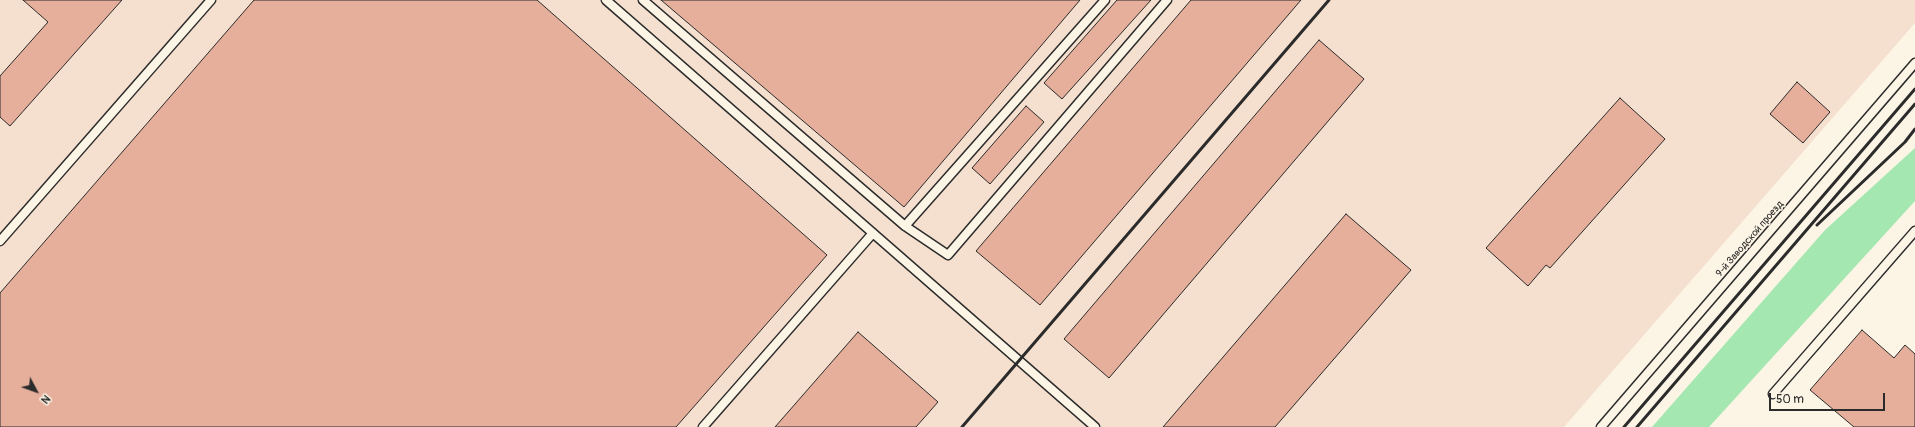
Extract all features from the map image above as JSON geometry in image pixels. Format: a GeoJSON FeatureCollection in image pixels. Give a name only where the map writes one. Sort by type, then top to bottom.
{"type":"FeatureCollection","features":[{"type":"Feature","properties":{"kind":"lane"},"geometry":{"type":"LineString","coordinates":[[0,241],[211,0]]}},
{"type":"Feature","properties":{"kind":"lane"},"geometry":{"type":"LineString","coordinates":[[606,0],[1095,427]]}},
{"type":"Feature","properties":{"kind":"lane"},"geometry":{"type":"LineString","coordinates":[[642,0],[905,226],[948,255],[1167,0]]}},
{"type":"Feature","properties":{"kind":"lane"},"geometry":{"type":"LineString","coordinates":[[905,226],[1105,0]]}},
{"type":"Feature","properties":{"kind":"lane","name":"9-й Заводской проезд"},"geometry":{"type":"LineString","coordinates":[[1601,427],[1915,63]]}},
{"type":"Feature","properties":{"kind":"lane"},"geometry":{"type":"LineString","coordinates":[[1773,394],[1915,231]]}},
{"type":"Feature","properties":{"kind":"lane"},"geometry":{"type":"LineString","coordinates":[[703,427],[872,233]]}},
{"type":"Feature","properties":{"kind":"shaded area"},"geometry":{"type":"Polygon","coordinates":[[[0,0],[1915,0],[1915,23],[1564,427],[0,427],[0,0]]]}},
{"type":"Feature","properties":{"kind":"green space"},"geometry":{"type":"Polygon","coordinates":[[[1915,148],[1915,201],[1709,427],[1652,427],[1825,230],[1915,148]]]}},
{"type":"Feature","properties":{"kind":"building"},"geometry":{"type":"Polygon","coordinates":[[[23,0],[122,0],[10,126],[0,117],[0,76],[48,22],[23,0]]]}},
{"type":"Feature","properties":{"kind":"building"},"geometry":{"type":"Polygon","coordinates":[[[254,0],[537,0],[827,255],[676,427],[0,427],[0,293],[254,0]]]}},
{"type":"Feature","properties":{"kind":"building"},"geometry":{"type":"Polygon","coordinates":[[[661,0],[1080,0],[904,207],[661,0]]]}},
{"type":"Feature","properties":{"kind":"building"},"geometry":{"type":"Polygon","coordinates":[[[1117,0],[1151,0],[1062,99],[1044,83],[1117,0]]]}},
{"type":"Feature","properties":{"kind":"building"},"geometry":{"type":"Polygon","coordinates":[[[1191,0],[1301,0],[1040,305],[976,251],[1191,0]]]}},
{"type":"Feature","properties":{"kind":"building"},"geometry":{"type":"Polygon","coordinates":[[[1319,40],[1364,79],[1109,378],[1064,339],[1319,40]]]}},
{"type":"Feature","properties":{"kind":"building"},"geometry":{"type":"Polygon","coordinates":[[[1797,82],[1830,112],[1803,143],[1770,114],[1797,82]]]}},
{"type":"Feature","properties":{"kind":"building"},"geometry":{"type":"Polygon","coordinates":[[[1620,98],[1665,139],[1550,268],[1546,265],[1528,286],[1486,248],[1620,98]]]}},
{"type":"Feature","properties":{"kind":"building"},"geometry":{"type":"Polygon","coordinates":[[[1026,106],[1044,122],[990,184],[972,168],[1026,106]]]}},
{"type":"Feature","properties":{"kind":"building"},"geometry":{"type":"Polygon","coordinates":[[[1346,214],[1411,270],[1275,427],[1163,427],[1346,214]]]}},
{"type":"Feature","properties":{"kind":"building"},"geometry":{"type":"Polygon","coordinates":[[[1862,330],[1894,358],[1905,345],[1915,354],[1915,427],[1854,427],[1810,390],[1862,330]]]}},
{"type":"Feature","properties":{"kind":"building"},"geometry":{"type":"Polygon","coordinates":[[[858,332],[938,402],[916,427],[775,427],[858,332]]]}},
{"type":"Feature","properties":{"kind":"railway"},"geometry":{"type":"LineString","coordinates":[[962,427],[1329,0]]}},
{"type":"Feature","properties":{"kind":"railway"},"geometry":{"type":"LineString","coordinates":[[1624,427],[1915,89]]}},
{"type":"Feature","properties":{"kind":"railway"},"geometry":{"type":"LineString","coordinates":[[1637,427],[1915,104]]}},
{"type":"Feature","properties":{"kind":"railway"},"geometry":{"type":"LineString","coordinates":[[1817,225],[1905,142],[1915,129]]}}]}
